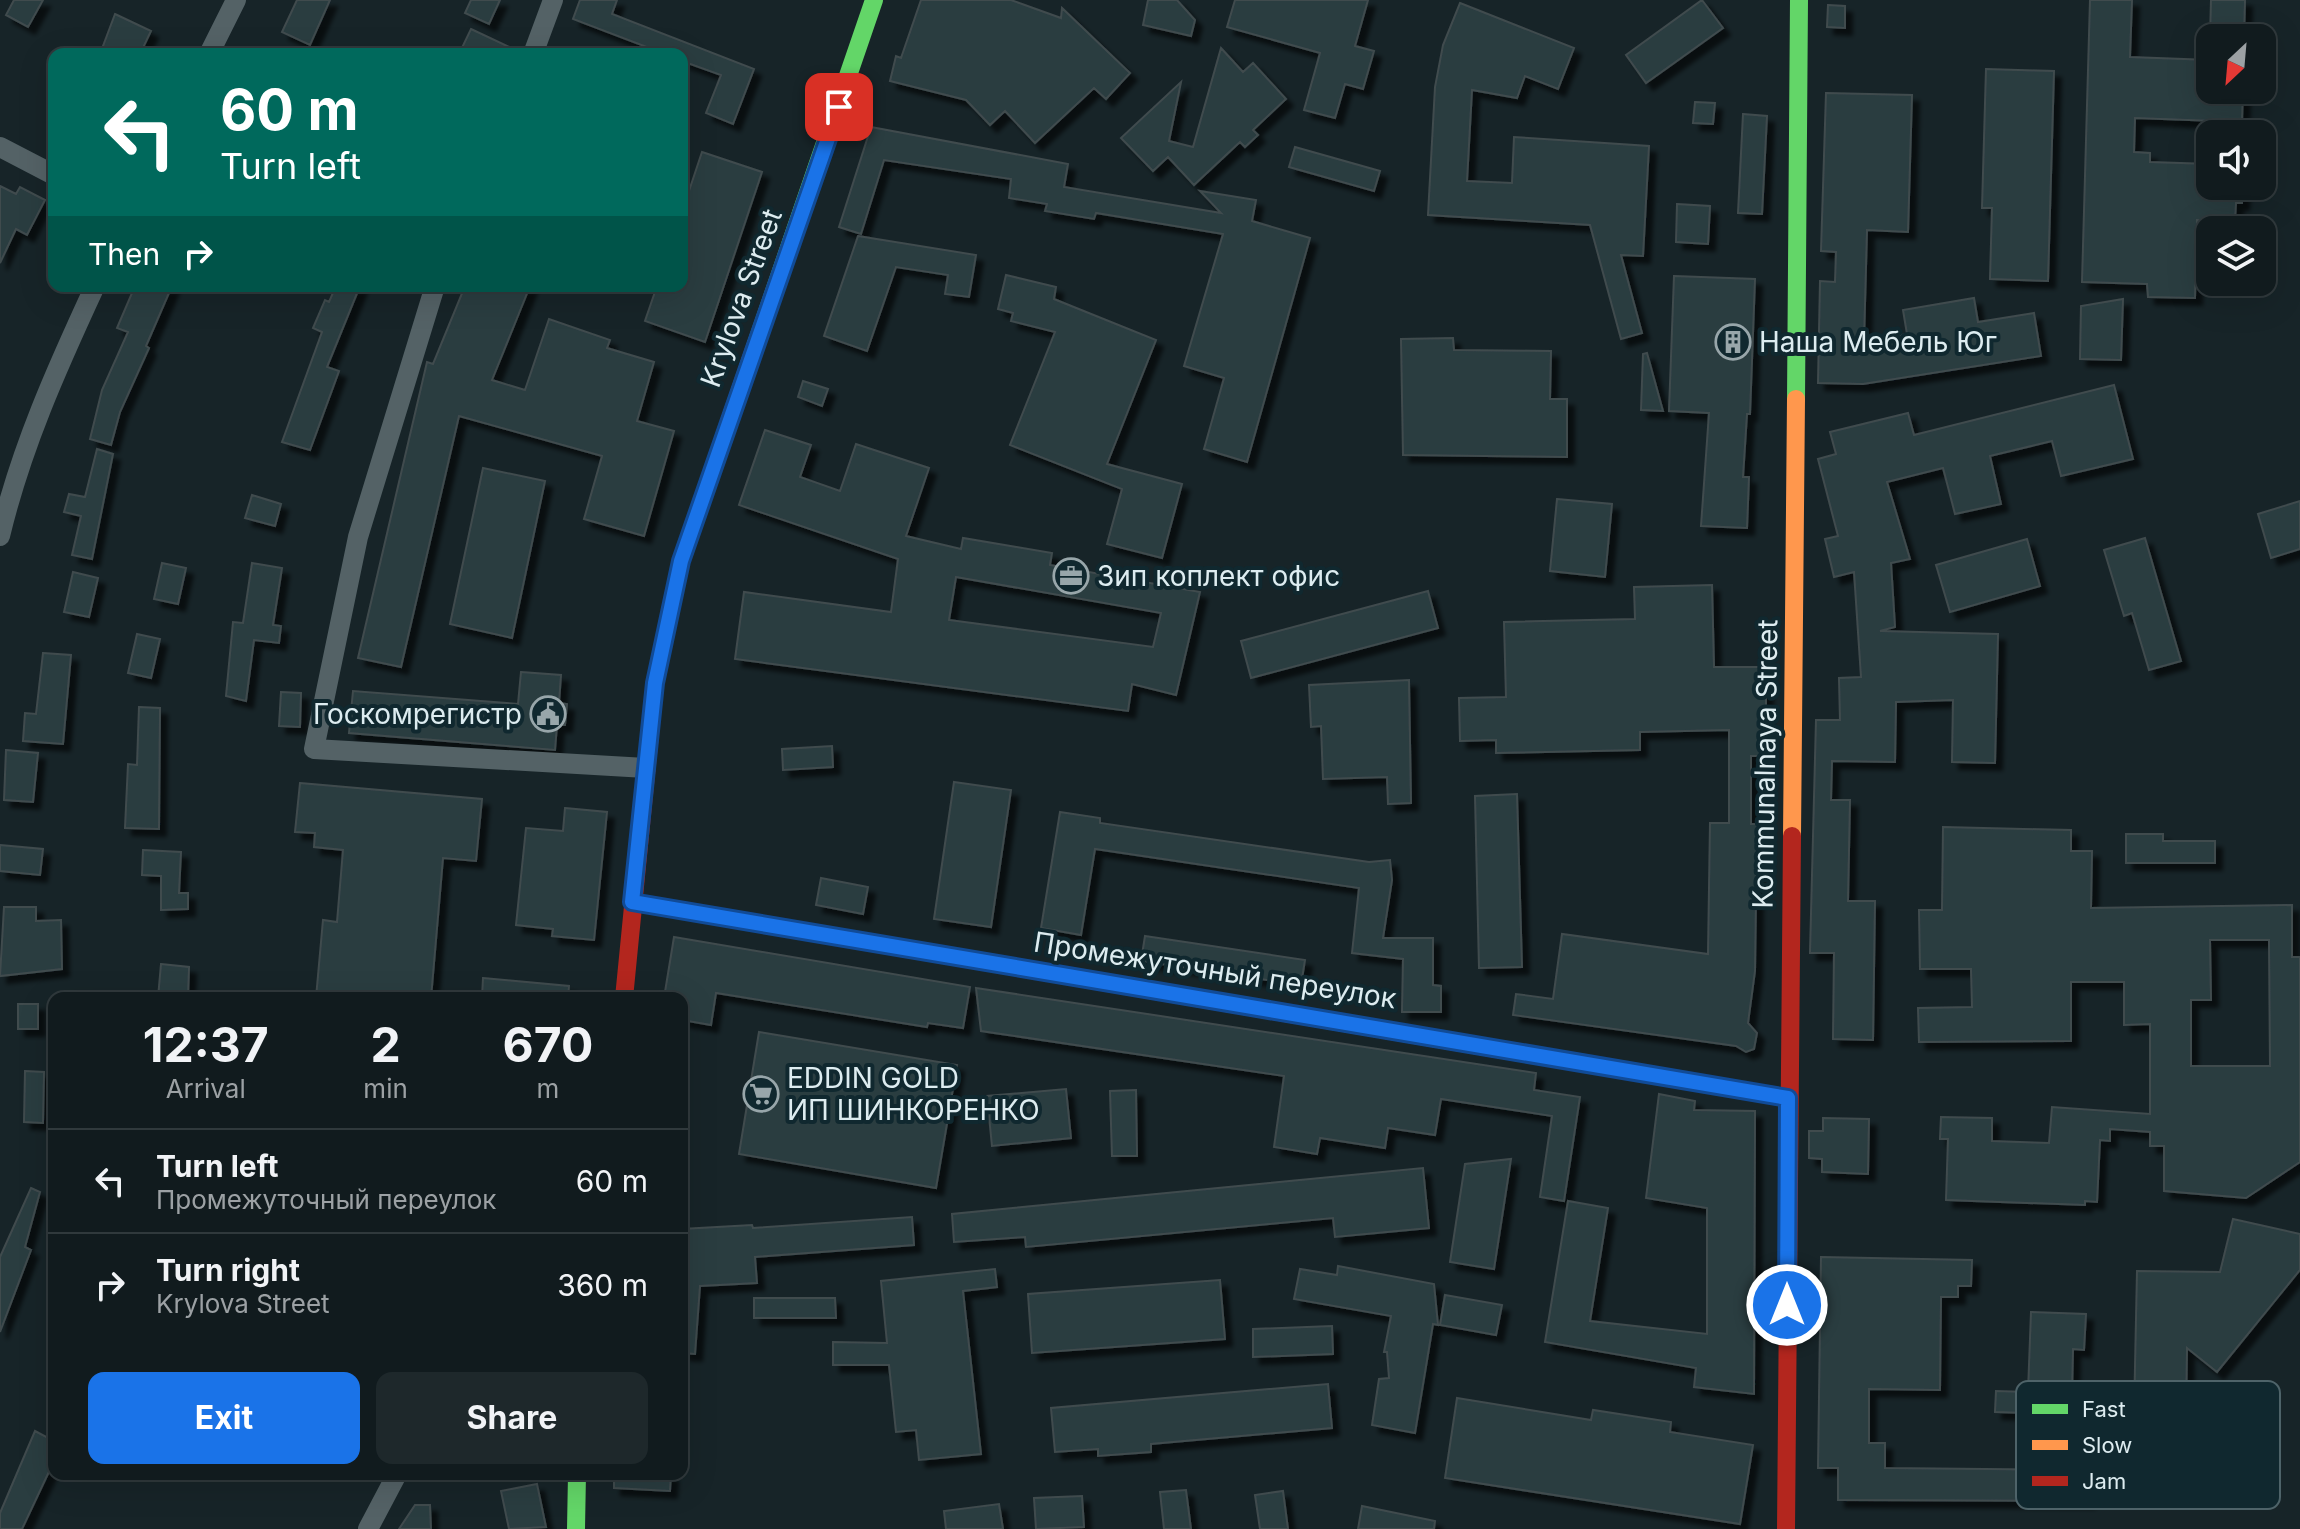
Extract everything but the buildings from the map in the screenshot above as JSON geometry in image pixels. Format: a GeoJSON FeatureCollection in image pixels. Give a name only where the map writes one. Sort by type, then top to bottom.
{"type":"FeatureCollection","features":[{"type":"Feature","properties":{"kind":"street"},"geometry":{"type":"LineString","coordinates":[[212,48],[236,0]]}},
{"type":"Feature","properties":{"kind":"street"},"geometry":{"type":"LineString","coordinates":[[535,48],[553,0]]}},
{"type":"Feature","properties":{"kind":"street","name":"Krylova Street"},"geometry":{"type":"LineString","coordinates":[[624,992],[655,683],[681,561],[874,0]]}},
{"type":"Feature","properties":{"kind":"street","name":"Kommunalnaya Street"},"geometry":{"type":"LineString","coordinates":[[1786,1529],[1799,0]]}},
{"type":"Feature","properties":{"kind":"street"},"geometry":{"type":"LineString","coordinates":[[0,147],[48,172]]}},
{"type":"Feature","properties":{"kind":"street"},"geometry":{"type":"LineString","coordinates":[[0,536],[12,485],[41,404],[92,292]]}},
{"type":"Feature","properties":{"kind":"street"},"geometry":{"type":"LineString","coordinates":[[433,292],[358,537],[314,749],[646,768]]}},
{"type":"Feature","properties":{"kind":"street","name":"Промежуточный переулок"},"geometry":{"type":"LineString","coordinates":[[632,902],[1788,1098]]}},
{"type":"Feature","properties":{"kind":"street"},"geometry":{"type":"LineString","coordinates":[[368,1529],[394,1480]]}},
{"type":"Feature","properties":{"kind":"street"},"geometry":{"type":"LineString","coordinates":[[576,1529],[577,1480]]}},
{"type":"Feature","properties":{"kind":"traffic: fast"},"geometry":{"type":"LineString","coordinates":[[756,344],[874,0]]}},
{"type":"Feature","properties":{"kind":"traffic: fast"},"geometry":{"type":"LineString","coordinates":[[1796,399],[1799,0]]}},
{"type":"Feature","properties":{"kind":"traffic: fast"},"geometry":{"type":"LineString","coordinates":[[576,1529],[577,1480]]}},
{"type":"Feature","properties":{"kind":"traffic: slow"},"geometry":{"type":"LineString","coordinates":[[664,640],[681,561],[756,344]]}},
{"type":"Feature","properties":{"kind":"traffic: slow"},"geometry":{"type":"LineString","coordinates":[[1792,836],[1796,399]]}},
{"type":"Feature","properties":{"kind":"traffic: slow"},"geometry":{"type":"LineString","coordinates":[[1308,1017],[1788,1098]]}},
{"type":"Feature","properties":{"kind":"traffic: jam"},"geometry":{"type":"LineString","coordinates":[[625,992],[655,683],[664,640]]}},
{"type":"Feature","properties":{"kind":"traffic: jam"},"geometry":{"type":"LineString","coordinates":[[1786,1529],[1792,836]]}},
{"type":"Feature","properties":{"kind":"traffic: jam"},"geometry":{"type":"LineString","coordinates":[[632,902],[1308,1017]]}},
{"type":"Feature","properties":{"kind":"place","name":"Наша Мебель Юг"},"geometry":{"type":"Point","coordinates":[1733,342]}},
{"type":"Feature","properties":{"kind":"place","name":"Зип коплект офис"},"geometry":{"type":"Point","coordinates":[1071,576]}},
{"type":"Feature","properties":{"kind":"place","name":"Госкомрегистр"},"geometry":{"type":"Point","coordinates":[548,714]}},
{"type":"Feature","properties":{"kind":"place","name":"EDDIN GOLD ИП ШИНКОРЕНКО"},"geometry":{"type":"Point","coordinates":[761,1094]}},
{"type":"Feature","properties":{"kind":"route"},"geometry":{"type":"LineString","coordinates":[[839,107],[739,386],[681,561],[664,628],[655,683],[632,902],[1464,1040],[1788,1098],[1787,1305]]}}]}
